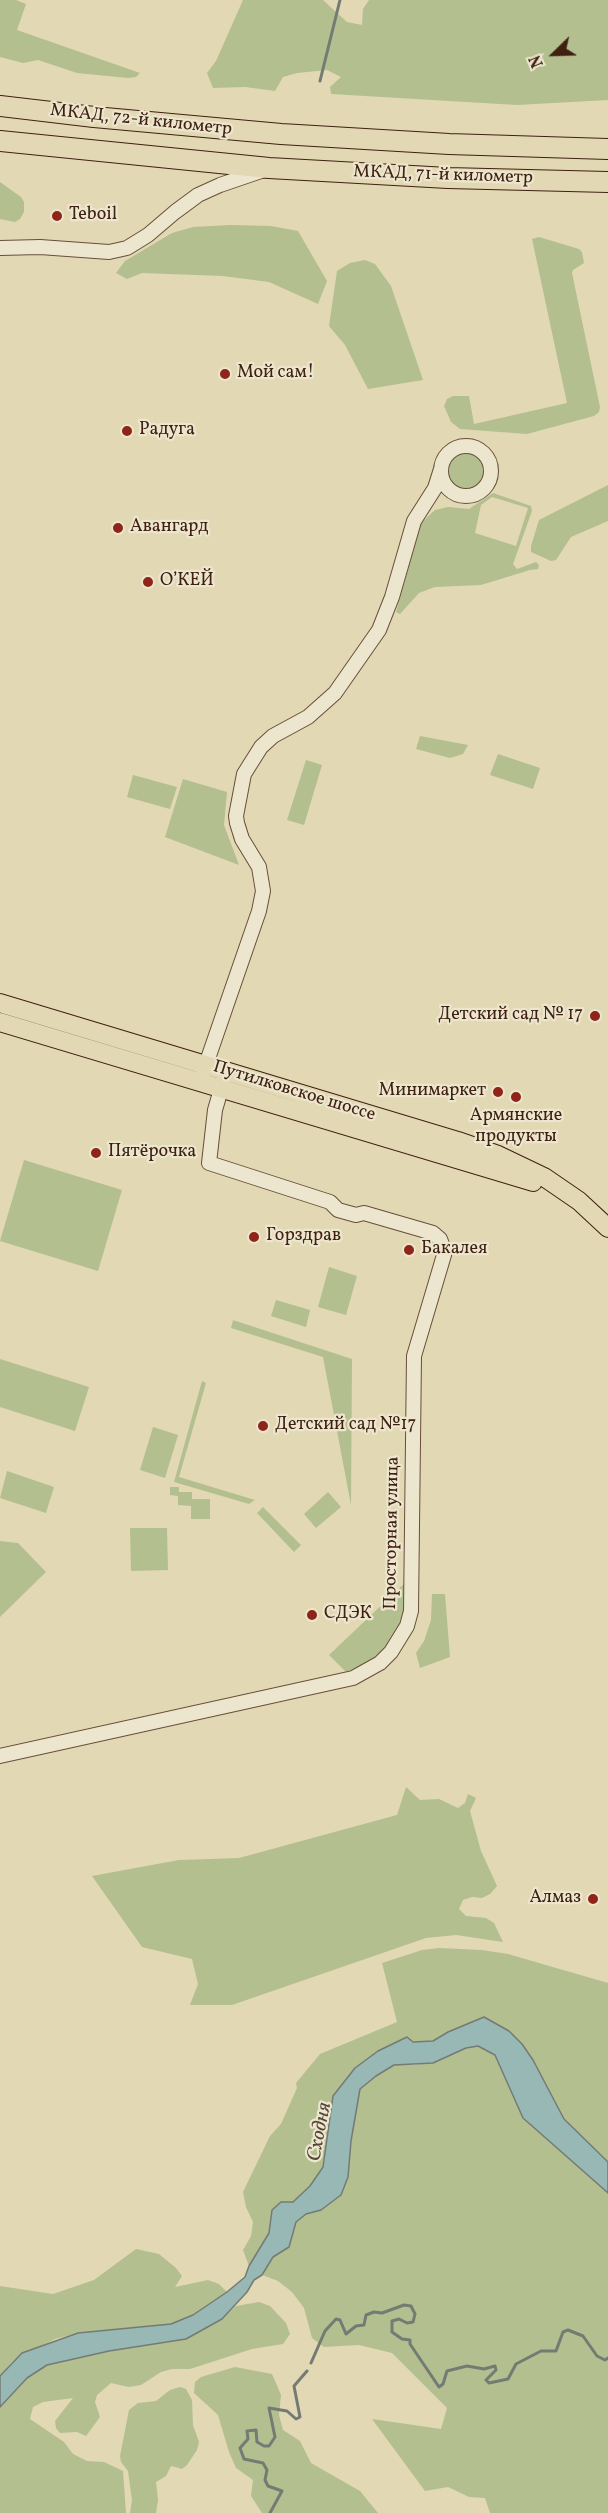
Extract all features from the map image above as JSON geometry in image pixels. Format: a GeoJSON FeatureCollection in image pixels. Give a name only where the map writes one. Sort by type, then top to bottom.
{"type":"FeatureCollection","features":[{"type":"Feature","properties":{"kind":"highway","name":"МКАД, 72-й километр"},"geometry":{"type":"LineString","coordinates":[[0,106],[281,134]]}},
{"type":"Feature","properties":{"kind":"highway","name":"МКАД, 71-й километр"},"geometry":{"type":"LineString","coordinates":[[281,134],[449,144],[608,149]]}},
{"type":"Feature","properties":{"kind":"highway","name":"МКАД, 72-й километр"},"geometry":{"type":"LineString","coordinates":[[0,141],[274,168]]}},
{"type":"Feature","properties":{"kind":"highway","name":"МКАД, 71-й километр"},"geometry":{"type":"LineString","coordinates":[[274,168],[448,178],[608,182]]}},
{"type":"Feature","properties":{"kind":"main road","name":"Путилковское шоссе"},"geometry":{"type":"LineString","coordinates":[[0,1003],[203,1073]]}},
{"type":"Feature","properties":{"kind":"main road","name":"Путилковское шоссе"},"geometry":{"type":"LineString","coordinates":[[0,1022],[458,1141],[498,1155],[544,1177],[579,1201],[608,1228]]}},
{"type":"Feature","properties":{"kind":"street"},"geometry":{"type":"LineString","coordinates":[[0,248],[40,247],[110,252],[127,248],[148,235],[198,195],[220,185],[274,168]]}},
{"type":"Feature","properties":{"kind":"street"},"geometry":{"type":"LineString","coordinates":[[203,1073],[259,911],[263,891],[260,867],[242,839],[237,823],[236,816],[244,774],[261,747],[322,706],[335,693],[379,630],[392,597],[414,520],[423,506],[435,488],[444,459],[459,447],[468,446],[478,449],[486,456],[491,472],[487,485],[475,495],[465,496],[454,493],[441,495],[423,506]]}},
{"type":"Feature","properties":{"kind":"street"},"geometry":{"type":"LineString","coordinates":[[441,469],[442,479],[454,493]]}},
{"type":"Feature","properties":{"kind":"street","name":"Просторная улица"},"geometry":{"type":"LineString","coordinates":[[0,1756],[353,1678],[380,1663],[391,1652],[407,1626],[411,1611],[414,1356],[444,1255],[443,1247],[440,1239],[433,1233],[364,1213],[356,1215],[338,1210],[330,1202],[209,1163],[215,1110],[224,1079]]}},
{"type":"Feature","properties":{"kind":"green space"},"geometry":{"type":"Polygon","coordinates":[[[0,0],[16,0],[26,4],[17,30],[140,73],[136,77],[128,78],[77,73],[38,60],[23,63],[0,57],[0,0]]]}},
{"type":"Feature","properties":{"kind":"green space"},"geometry":{"type":"Polygon","coordinates":[[[243,0],[323,0],[347,22],[362,25],[363,9],[369,0],[608,0],[608,100],[517,105],[331,94],[330,87],[341,77],[327,70],[283,77],[275,91],[245,87],[213,88],[207,73],[216,61],[243,0]]]}},
{"type":"Feature","properties":{"kind":"green space"},"geometry":{"type":"Polygon","coordinates":[[[0,182],[21,197],[24,202],[24,212],[15,222],[0,219],[0,182]]]}},
{"type":"Feature","properties":{"kind":"green space"},"geometry":{"type":"Polygon","coordinates":[[[271,226],[298,231],[327,281],[318,304],[269,282],[223,276],[142,273],[127,279],[116,273],[125,261],[172,233],[193,227],[271,226]]]}},
{"type":"Feature","properties":{"kind":"green space"},"geometry":{"type":"Polygon","coordinates":[[[539,237],[579,249],[582,252],[584,263],[572,273],[600,407],[599,412],[594,416],[527,434],[460,429],[451,422],[444,406],[447,399],[453,396],[469,396],[474,424],[567,403],[532,239],[539,237]]]}},
{"type":"Feature","properties":{"kind":"green space"},"geometry":{"type":"Polygon","coordinates":[[[365,260],[375,264],[391,286],[423,380],[368,389],[345,345],[329,326],[337,271],[350,263],[365,260]]]}},
{"type":"Feature","properties":{"kind":"green space"},"geometry":{"type":"Polygon","coordinates":[[[467,451],[480,457],[486,470],[480,483],[467,489],[454,483],[448,470],[454,457],[467,451]]]}},
{"type":"Feature","properties":{"kind":"green space"},"geometry":{"type":"Polygon","coordinates":[[[608,485],[608,521],[571,537],[556,560],[551,561],[531,552],[539,520],[608,485]]]}},
{"type":"Feature","properties":{"kind":"green space"},"geometry":{"type":"Polygon","coordinates":[[[493,493],[531,506],[532,511],[513,564],[517,569],[536,562],[539,565],[538,569],[481,585],[435,587],[419,593],[400,614],[396,612],[421,523],[435,510],[448,507],[469,509],[493,493]],[[492,497],[481,505],[475,533],[516,546],[528,508],[492,497]]]}},
{"type":"Feature","properties":{"kind":"green space"},"geometry":{"type":"Polygon","coordinates":[[[420,736],[468,745],[463,754],[450,758],[416,749],[420,736]]]}},
{"type":"Feature","properties":{"kind":"green space"},"geometry":{"type":"Polygon","coordinates":[[[498,754],[540,768],[533,789],[490,775],[498,754]]]}},
{"type":"Feature","properties":{"kind":"green space"},"geometry":{"type":"Polygon","coordinates":[[[306,760],[322,765],[304,825],[287,820],[306,760]]]}},
{"type":"Feature","properties":{"kind":"green space"},"geometry":{"type":"Polygon","coordinates":[[[133,775],[177,787],[170,809],[127,797],[133,775]]]}},
{"type":"Feature","properties":{"kind":"green space"},"geometry":{"type":"Polygon","coordinates":[[[183,779],[227,792],[224,825],[239,865],[165,837],[183,779]]]}},
{"type":"Feature","properties":{"kind":"green space"},"geometry":{"type":"Polygon","coordinates":[[[24,1160],[122,1190],[98,1271],[0,1241],[24,1160]]]}},
{"type":"Feature","properties":{"kind":"green space"},"geometry":{"type":"Polygon","coordinates":[[[329,1267],[357,1276],[346,1315],[318,1307],[329,1267]]]}},
{"type":"Feature","properties":{"kind":"green space"},"geometry":{"type":"Polygon","coordinates":[[[276,1300],[310,1310],[306,1327],[271,1316],[276,1300]]]}},
{"type":"Feature","properties":{"kind":"green space"},"geometry":{"type":"Polygon","coordinates":[[[233,1320],[352,1359],[351,1505],[323,1357],[231,1328],[233,1320]]]}},
{"type":"Feature","properties":{"kind":"green space"},"geometry":{"type":"Polygon","coordinates":[[[0,1359],[89,1387],[75,1431],[0,1407],[0,1359]]]}},
{"type":"Feature","properties":{"kind":"green space"},"geometry":{"type":"Polygon","coordinates":[[[202,1381],[206,1383],[179,1477],[255,1500],[249,1504],[174,1482],[202,1381]]]}},
{"type":"Feature","properties":{"kind":"green space"},"geometry":{"type":"Polygon","coordinates":[[[153,1427],[178,1435],[165,1478],[140,1470],[153,1427]]]}},
{"type":"Feature","properties":{"kind":"green space"},"geometry":{"type":"Polygon","coordinates":[[[7,1471],[54,1487],[46,1513],[0,1498],[7,1471]]]}},
{"type":"Feature","properties":{"kind":"green space"},"geometry":{"type":"Polygon","coordinates":[[[170,1487],[179,1487],[179,1492],[192,1492],[192,1499],[210,1499],[210,1519],[191,1519],[191,1506],[178,1505],[178,1496],[170,1495],[170,1487]]]}},
{"type":"Feature","properties":{"kind":"green space"},"geometry":{"type":"Polygon","coordinates":[[[328,1492],[341,1507],[316,1528],[304,1514],[328,1492]]]}},
{"type":"Feature","properties":{"kind":"green space"},"geometry":{"type":"Polygon","coordinates":[[[263,1507],[301,1545],[294,1552],[257,1513],[263,1507]]]}},
{"type":"Feature","properties":{"kind":"green space"},"geometry":{"type":"Polygon","coordinates":[[[130,1528],[167,1528],[168,1570],[131,1571],[130,1528]]]}},
{"type":"Feature","properties":{"kind":"green space"},"geometry":{"type":"Polygon","coordinates":[[[0,1541],[18,1543],[46,1572],[0,1617],[0,1541]]]}},
{"type":"Feature","properties":{"kind":"green space"},"geometry":{"type":"Polygon","coordinates":[[[407,1581],[406,1606],[401,1626],[385,1649],[370,1661],[346,1672],[329,1655],[407,1581]]]}},
{"type":"Feature","properties":{"kind":"green space"},"geometry":{"type":"Polygon","coordinates":[[[432,1594],[445,1594],[450,1657],[420,1668],[416,1653],[424,1641],[431,1620],[432,1594]]]}},
{"type":"Feature","properties":{"kind":"green space"},"geometry":{"type":"Polygon","coordinates":[[[406,1787],[420,1800],[439,1799],[458,1808],[465,1803],[468,1794],[476,1798],[470,1811],[481,1851],[497,1886],[490,1894],[482,1898],[472,1897],[463,1900],[459,1909],[466,1916],[486,1918],[494,1923],[503,1942],[456,1935],[426,1938],[232,2005],[190,2005],[198,1984],[192,1959],[142,1947],[92,1876],[179,1860],[239,1858],[397,1815],[406,1787]]]}},
{"type":"Feature","properties":{"kind":"green space"},"geometry":{"type":"Polygon","coordinates":[[[439,1948],[508,1954],[608,1983],[608,2162],[564,2119],[533,2060],[448,2032],[433,2041],[413,2042],[355,2068],[333,2096],[323,2166],[310,2186],[293,2202],[281,2202],[272,2210],[269,2233],[249,2266],[243,2250],[251,2236],[253,2222],[246,2207],[243,2192],[270,2136],[281,2124],[297,2088],[296,2083],[320,2054],[397,2022],[382,1963],[422,1950],[439,1948]]]}},
{"type":"Feature","properties":{"kind":"green space"},"geometry":{"type":"Polygon","coordinates":[[[478,2045],[495,2055],[523,2118],[608,2193],[608,2513],[490,2513],[485,2498],[469,2497],[448,2487],[425,2491],[372,2419],[441,2429],[447,2408],[392,2353],[359,2345],[324,2347],[312,2338],[304,2308],[292,2292],[278,2281],[262,2275],[273,2257],[289,2247],[296,2222],[306,2214],[321,2210],[348,2177],[351,2141],[360,2089],[394,2065],[415,2065],[445,2058],[478,2045]]]}},
{"type":"Feature","properties":{"kind":"green space"},"geometry":{"type":"Polygon","coordinates":[[[136,2249],[159,2254],[176,2268],[182,2276],[175,2287],[208,2280],[219,2284],[227,2292],[193,2315],[171,2324],[78,2333],[55,2339],[13,2361],[0,2376],[0,2286],[53,2294],[94,2280],[136,2249]]]}},
{"type":"Feature","properties":{"kind":"green space"},"geometry":{"type":"Polygon","coordinates":[[[259,2302],[270,2306],[286,2323],[290,2334],[283,2344],[252,2349],[190,2369],[172,2369],[161,2372],[141,2385],[129,2387],[111,2383],[97,2395],[95,2402],[100,2417],[86,2436],[77,2432],[60,2433],[56,2428],[55,2421],[73,2398],[43,2402],[33,2407],[30,2419],[64,2442],[73,2454],[87,2461],[104,2462],[123,2471],[126,2513],[0,2513],[0,2407],[27,2378],[47,2365],[109,2351],[186,2339],[222,2319],[236,2306],[259,2302]]]}},
{"type":"Feature","properties":{"kind":"green space"},"geometry":{"type":"Polygon","coordinates":[[[235,2367],[272,2374],[281,2395],[279,2415],[283,2430],[300,2441],[311,2463],[360,2491],[378,2513],[262,2513],[251,2496],[253,2480],[236,2468],[218,2415],[194,2393],[195,2382],[201,2377],[235,2367]]]}},
{"type":"Feature","properties":{"kind":"green space"},"geometry":{"type":"Polygon","coordinates":[[[180,2387],[186,2389],[192,2400],[193,2425],[199,2442],[197,2450],[182,2469],[171,2466],[166,2476],[156,2482],[158,2500],[156,2513],[130,2513],[132,2500],[128,2471],[121,2462],[120,2456],[129,2410],[138,2403],[156,2401],[170,2390],[180,2387]]]}},
{"type":"Feature","properties":{"kind":"water"},"geometry":{"type":"Polygon","coordinates":[[[484,2017],[509,2031],[522,2044],[564,2119],[608,2162],[608,2193],[523,2118],[495,2055],[478,2046],[466,2048],[433,2063],[394,2065],[360,2089],[351,2141],[348,2177],[341,2195],[321,2210],[306,2214],[296,2222],[289,2247],[273,2257],[262,2275],[254,2280],[247,2292],[222,2319],[186,2339],[109,2351],[47,2365],[27,2378],[0,2407],[0,2376],[22,2353],[78,2333],[171,2324],[193,2315],[227,2292],[245,2277],[269,2233],[272,2210],[281,2202],[293,2202],[310,2186],[323,2167],[333,2096],[355,2068],[378,2051],[407,2037],[413,2042],[433,2041],[484,2017]]]}},
{"type":"Feature","properties":{"kind":"waterway"},"geometry":{"type":"LineString","coordinates":[[320,81],[340,0]]}},
{"type":"Feature","properties":{"kind":"waterway"},"geometry":{"type":"LineString","coordinates":[[311,2363],[325,2331],[336,2319],[340,2320],[346,2334],[356,2326],[364,2325],[366,2315],[374,2312],[382,2313],[404,2305],[411,2306],[415,2314],[413,2322],[407,2323],[399,2319],[392,2321],[392,2332],[402,2339],[410,2340],[410,2344],[439,2387],[443,2384],[447,2371],[467,2366],[484,2369],[495,2366],[496,2370],[486,2380],[489,2383],[508,2379],[516,2364],[541,2351],[556,2351],[563,2332],[568,2330],[583,2336],[597,2356],[605,2360],[608,2358]]}},
{"type":"Feature","properties":{"kind":"waterway"},"geometry":{"type":"LineString","coordinates":[[270,2513],[282,2491],[268,2486],[265,2480],[267,2470],[263,2463],[244,2459],[240,2448],[248,2439],[247,2431],[256,2430],[257,2442],[269,2446],[275,2437],[269,2408],[287,2411],[296,2419],[300,2417],[294,2386],[307,2371]]}},
{"type":"Feature","properties":{"kind":"place","name":"Teboil"},"geometry":{"type":"Point","coordinates":[57,216]}},
{"type":"Feature","properties":{"kind":"place","name":"Мой сам!"},"geometry":{"type":"Point","coordinates":[225,374]}},
{"type":"Feature","properties":{"kind":"place","name":"Радуга"},"geometry":{"type":"Point","coordinates":[127,431]}},
{"type":"Feature","properties":{"kind":"place","name":"Авангард"},"geometry":{"type":"Point","coordinates":[118,528]}},
{"type":"Feature","properties":{"kind":"place","name":"О’КЕЙ"},"geometry":{"type":"Point","coordinates":[148,582]}},
{"type":"Feature","properties":{"kind":"place","name":"Детский сад № 17"},"geometry":{"type":"Point","coordinates":[595,1016]}},
{"type":"Feature","properties":{"kind":"place","name":"Минимаркет"},"geometry":{"type":"Point","coordinates":[498,1092]}},
{"type":"Feature","properties":{"kind":"place","name":"Армянские продукты"},"geometry":{"type":"Point","coordinates":[516,1097]}},
{"type":"Feature","properties":{"kind":"place","name":"Пятёрочка"},"geometry":{"type":"Point","coordinates":[96,1153]}},
{"type":"Feature","properties":{"kind":"place","name":"Горздрав"},"geometry":{"type":"Point","coordinates":[254,1237]}},
{"type":"Feature","properties":{"kind":"place","name":"Бакалея"},"geometry":{"type":"Point","coordinates":[409,1250]}},
{"type":"Feature","properties":{"kind":"place","name":"Детский сад №17"},"geometry":{"type":"Point","coordinates":[263,1426]}},
{"type":"Feature","properties":{"kind":"place","name":"СДЭК"},"geometry":{"type":"Point","coordinates":[312,1615]}},
{"type":"Feature","properties":{"kind":"place","name":"Алмаз"},"geometry":{"type":"Point","coordinates":[593,1899]}},
{"type":"Feature","properties":{"kind":"water label","name":"Сходня"},"geometry":{"type":"Point","coordinates":[321,2132]}}]}
